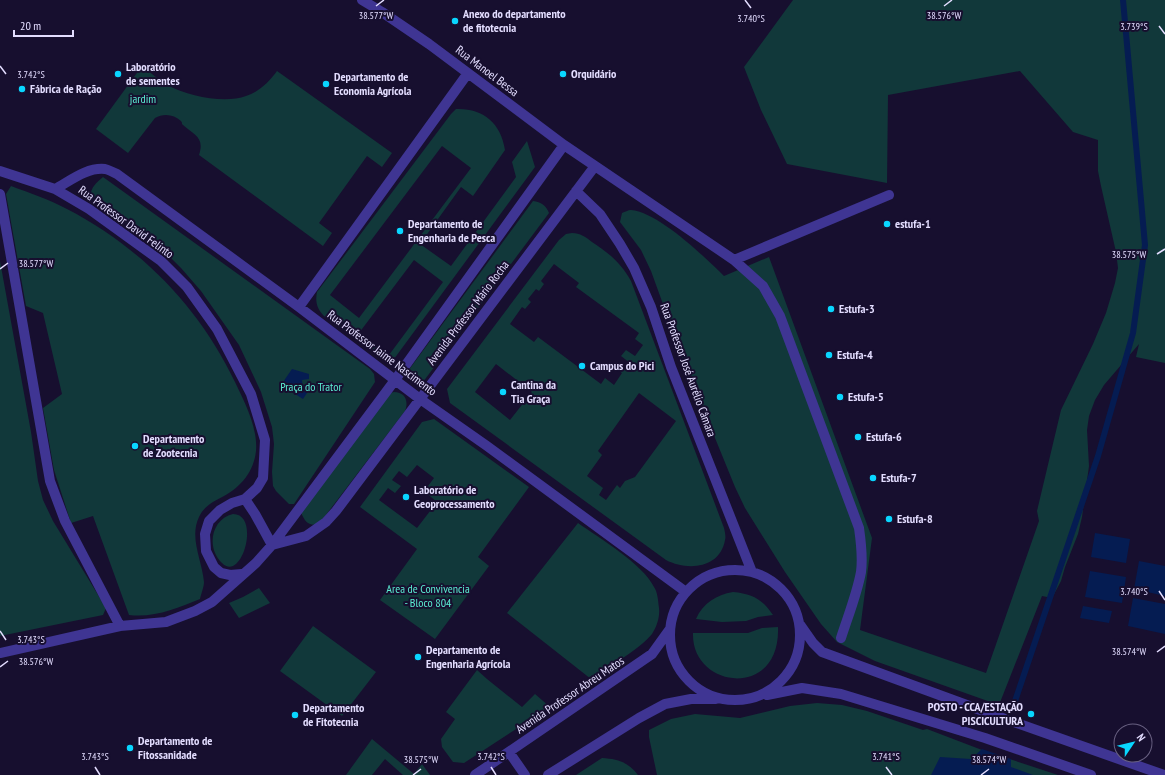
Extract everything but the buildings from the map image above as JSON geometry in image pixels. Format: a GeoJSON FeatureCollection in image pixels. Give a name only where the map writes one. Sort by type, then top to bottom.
{"type":"FeatureCollection","features":[{"type":"Feature","properties":{"kind":"street","name":"Rua Manoel Bessa"},"geometry":{"type":"LineString","coordinates":[[362,0],[429,44],[564,145],[734,260],[763,286],[780,316],[859,528],[862,548],[861,570],[841,638]]}},
{"type":"Feature","properties":{"kind":"street"},"geometry":{"type":"LineString","coordinates":[[298,307],[468,73]]}},
{"type":"Feature","properties":{"kind":"street","name":"Avenida Professor Mário Rocha"},"geometry":{"type":"LineString","coordinates":[[0,653],[120,626],[166,622],[195,611],[212,602],[256,563],[272,545],[396,380],[564,145]]}},
{"type":"Feature","properties":{"kind":"street","name":"Avenida Professor Mário Rocha"},"geometry":{"type":"LineString","coordinates":[[272,545],[306,536],[326,522],[336,511],[595,166]]}},
{"type":"Feature","properties":{"kind":"street","name":"Rua Professor Jaime Nascimento"},"geometry":{"type":"LineString","coordinates":[[55,189],[81,174],[95,169],[106,169],[117,174],[420,399],[487,446],[686,592]]}},
{"type":"Feature","properties":{"kind":"street","name":"Rua Professor David Felinto"},"geometry":{"type":"LineString","coordinates":[[0,172],[55,189],[89,209],[161,260],[187,287],[217,329],[251,394],[265,440],[263,478],[257,488],[244,499],[232,502],[220,510],[209,521],[205,534],[206,550],[214,567],[221,573],[230,575],[242,574]]}},
{"type":"Feature","properties":{"kind":"street","name":"Rua Professor José Aurélio Câmara"},"geometry":{"type":"LineString","coordinates":[[576,191],[600,214],[634,268],[651,307],[671,367],[752,572]]}},
{"type":"Feature","properties":{"kind":"street"},"geometry":{"type":"LineString","coordinates":[[0,194],[50,481],[65,521],[120,626]]}},
{"type":"Feature","properties":{"kind":"street"},"geometry":{"type":"LineString","coordinates":[[734,260],[889,195]]}},
{"type":"Feature","properties":{"kind":"street"},"geometry":{"type":"LineString","coordinates":[[244,499],[255,514],[272,545]]}},
{"type":"Feature","properties":{"kind":"street"},"geometry":{"type":"LineString","coordinates":[[720,699],[702,692],[688,680],[677,665],[671,648],[670,629],[675,609],[686,592],[700,580],[719,572],[736,570],[752,572],[766,578],[778,586],[792,603],[800,623],[813,643],[822,652],[1164,775]]}},
{"type":"Feature","properties":{"kind":"street"},"geometry":{"type":"LineString","coordinates":[[759,696],[776,687],[789,672],[796,659],[800,645],[800,623]]}},
{"type":"Feature","properties":{"kind":"street","name":"Avenida Professor Abreu Matos"},"geometry":{"type":"LineString","coordinates":[[475,775],[652,654],[670,629]]}},
{"type":"Feature","properties":{"kind":"street"},"geometry":{"type":"LineString","coordinates":[[548,775],[633,721],[665,704],[691,699],[740,701],[802,688],[841,694],[985,738],[1091,775]]}},
{"type":"Feature","properties":{"kind":"street"},"geometry":{"type":"LineString","coordinates":[[509,752],[525,775]]}},
{"type":"Feature","properties":{"kind":"green space"},"geometry":{"type":"Polygon","coordinates":[[[793,0],[1165,0],[1165,363],[1136,357],[1139,344],[1104,385],[1095,400],[1089,416],[1087,430],[1089,466],[1082,517],[1078,534],[1061,581],[1052,598],[1042,596],[999,705],[875,661],[837,642],[821,624],[785,572],[745,508],[684,362],[651,271],[641,250],[620,222],[622,213],[630,210],[654,218],[693,247],[724,276],[769,257],[872,538],[860,630],[986,673],[1039,521],[1037,511],[1061,410],[1093,344],[1106,313],[1115,283],[1118,268],[1116,252],[1098,171],[1098,140],[1073,132],[1020,71],[888,95],[887,183],[787,164],[761,110],[744,67],[793,0]]]}},
{"type":"Feature","properties":{"kind":"green space","name":"jardim"},"geometry":{"type":"Polygon","coordinates":[[[142,66],[165,84],[177,90],[196,96],[217,99],[237,98],[251,94],[271,79],[277,71],[392,153],[382,167],[367,156],[319,223],[332,233],[323,246],[199,155],[201,144],[199,140],[182,124],[181,121],[175,117],[165,115],[155,118],[128,153],[96,129],[142,66]]]}},
{"type":"Feature","properties":{"kind":"green space"},"geometry":{"type":"Polygon","coordinates":[[[456,109],[466,109],[482,114],[495,125],[503,140],[505,150],[473,196],[461,187],[420,244],[451,266],[516,177],[512,162],[527,141],[535,167],[394,359],[387,361],[324,316],[317,305],[317,292],[456,109]],[[442,146],[330,295],[359,318],[471,168],[442,146]],[[414,260],[359,333],[389,355],[443,282],[414,260]]]}},
{"type":"Feature","properties":{"kind":"green space","name":"Praça do Trator"},"geometry":{"type":"Polygon","coordinates":[[[103,177],[370,369],[374,374],[375,382],[294,504],[289,504],[273,486],[272,472],[274,444],[272,427],[261,392],[239,345],[201,291],[158,245],[91,199],[92,189],[103,177]]]}},
{"type":"Feature","properties":{"kind":"green space"},"geometry":{"type":"Polygon","coordinates":[[[11,186],[67,209],[120,242],[144,261],[166,282],[204,329],[221,355],[243,398],[255,433],[255,458],[246,478],[236,488],[210,504],[199,517],[195,533],[204,582],[200,599],[157,614],[139,616],[129,615],[93,516],[71,523],[54,470],[43,408],[62,394],[43,313],[26,306],[6,194],[11,186]]]}},
{"type":"Feature","properties":{"kind":"green space"},"geometry":{"type":"Polygon","coordinates":[[[533,201],[543,204],[549,213],[423,382],[412,380],[408,371],[533,201]]]}},
{"type":"Feature","properties":{"kind":"green space"},"geometry":{"type":"Polygon","coordinates":[[[575,233],[580,235],[604,250],[619,264],[631,281],[724,528],[725,539],[722,550],[717,557],[710,562],[702,565],[683,566],[666,560],[450,403],[447,389],[559,240],[566,234],[575,233]],[[554,264],[541,281],[544,284],[539,291],[536,289],[528,299],[531,302],[525,309],[522,307],[510,324],[534,342],[538,337],[601,384],[605,378],[614,385],[622,373],[614,367],[618,362],[630,371],[634,366],[621,356],[626,350],[635,356],[643,345],[635,339],[639,333],[576,287],[579,283],[554,264]],[[496,364],[475,392],[510,420],[532,392],[496,364]],[[639,393],[598,451],[602,455],[587,476],[603,488],[599,495],[606,500],[617,485],[620,488],[625,481],[635,477],[676,421],[639,393]]]}},
{"type":"Feature","properties":{"kind":"green space"},"geometry":{"type":"Polygon","coordinates":[[[0,261],[31,432],[38,481],[43,500],[53,521],[106,608],[103,615],[0,636],[0,261]]]}},
{"type":"Feature","properties":{"kind":"green space"},"geometry":{"type":"Polygon","coordinates":[[[398,392],[405,398],[407,404],[405,411],[319,524],[310,524],[301,512],[390,393],[398,392]]]}},
{"type":"Feature","properties":{"kind":"green space","name":"Area de Convivencia - Bloco 804"},"geometry":{"type":"Polygon","coordinates":[[[434,419],[529,487],[478,557],[489,566],[435,639],[380,600],[417,549],[360,507],[422,422],[434,419]],[[417,465],[407,477],[399,471],[392,480],[401,486],[395,493],[388,488],[379,500],[417,528],[437,502],[419,487],[420,486],[425,490],[434,478],[417,465]]]}},
{"type":"Feature","properties":{"kind":"green space"},"geometry":{"type":"Polygon","coordinates":[[[233,514],[241,517],[246,524],[247,535],[246,546],[242,556],[236,564],[229,567],[222,563],[217,557],[214,550],[213,535],[220,522],[233,514]]]}},
{"type":"Feature","properties":{"kind":"green space"},"geometry":{"type":"Polygon","coordinates":[[[578,523],[620,552],[640,569],[655,589],[658,597],[659,608],[657,625],[647,640],[632,652],[591,679],[507,613],[578,523]]]}},
{"type":"Feature","properties":{"kind":"green space"},"geometry":{"type":"Polygon","coordinates":[[[259,588],[270,603],[239,618],[229,603],[259,588]]]}},
{"type":"Feature","properties":{"kind":"green space"},"geometry":{"type":"Polygon","coordinates":[[[733,592],[746,594],[756,598],[765,605],[773,615],[758,617],[746,621],[722,622],[696,619],[706,604],[721,595],[733,592]]]}},
{"type":"Feature","properties":{"kind":"green space"},"geometry":{"type":"Polygon","coordinates":[[[313,626],[376,672],[342,716],[280,671],[313,626]]]}},
{"type":"Feature","properties":{"kind":"green space"},"geometry":{"type":"Polygon","coordinates":[[[778,627],[775,651],[766,667],[752,676],[736,678],[720,675],[706,666],[696,652],[693,633],[748,633],[762,628],[778,627]]]}},
{"type":"Feature","properties":{"kind":"green space"},"geometry":{"type":"Polygon","coordinates":[[[477,670],[522,707],[535,694],[550,707],[464,763],[453,762],[442,747],[441,739],[455,719],[446,712],[477,670]]]}},
{"type":"Feature","properties":{"kind":"green space"},"geometry":{"type":"Polygon","coordinates":[[[817,703],[842,705],[867,711],[923,730],[927,729],[982,750],[1058,775],[657,775],[649,737],[649,730],[671,719],[695,714],[740,718],[790,706],[817,703]]]}},
{"type":"Feature","properties":{"kind":"green space"},"geometry":{"type":"Polygon","coordinates":[[[372,739],[414,774],[422,764],[430,775],[403,775],[385,759],[372,775],[346,775],[372,739]]]}},
{"type":"Feature","properties":{"kind":"green space"},"geometry":{"type":"Polygon","coordinates":[[[602,758],[622,762],[638,775],[576,775],[602,758]]]}},
{"type":"Feature","properties":{"kind":"water"},"geometry":{"type":"Polygon","coordinates":[[[292,369],[309,374],[309,379],[302,380],[303,390],[309,390],[303,399],[281,385],[292,369]]]}},
{"type":"Feature","properties":{"kind":"water"},"geometry":{"type":"Polygon","coordinates":[[[1095,533],[1130,539],[1126,563],[1091,557],[1095,533]]]}},
{"type":"Feature","properties":{"kind":"water"},"geometry":{"type":"Polygon","coordinates":[[[1139,561],[1165,566],[1165,596],[1134,589],[1139,561]]]}},
{"type":"Feature","properties":{"kind":"water"},"geometry":{"type":"Polygon","coordinates":[[[1090,571],[1126,577],[1122,603],[1085,597],[1090,571]]]}},
{"type":"Feature","properties":{"kind":"water"},"geometry":{"type":"Polygon","coordinates":[[[1133,598],[1165,604],[1165,634],[1128,626],[1133,598]]]}},
{"type":"Feature","properties":{"kind":"water"},"geometry":{"type":"Polygon","coordinates":[[[1083,606],[1112,611],[1109,623],[1080,618],[1083,606]]]}},
{"type":"Feature","properties":{"kind":"water"},"geometry":{"type":"Polygon","coordinates":[[[982,749],[1011,759],[1011,767],[1033,775],[931,775],[940,757],[971,759],[982,749]]]}},
{"type":"Feature","properties":{"kind":"waterway"},"geometry":{"type":"LineString","coordinates":[[1013,707],[1098,456],[1133,333],[1145,245],[1123,0]]}},
{"type":"Feature","properties":{"kind":"place","name":"Anexo do departamento de fitotecnia"},"geometry":{"type":"Point","coordinates":[455,21]}},
{"type":"Feature","properties":{"kind":"place","name":"Laboratório de sementes"},"geometry":{"type":"Point","coordinates":[118,74]}},
{"type":"Feature","properties":{"kind":"place","name":"Orquidário"},"geometry":{"type":"Point","coordinates":[563,74]}},
{"type":"Feature","properties":{"kind":"place","name":"Departamento de Economia Agrícola"},"geometry":{"type":"Point","coordinates":[326,84]}},
{"type":"Feature","properties":{"kind":"place","name":"Fábrica de Ração"},"geometry":{"type":"Point","coordinates":[22,89]}},
{"type":"Feature","properties":{"kind":"place","name":"estufa-1"},"geometry":{"type":"Point","coordinates":[887,224]}},
{"type":"Feature","properties":{"kind":"place","name":"Departamento de Engenharia de Pesca"},"geometry":{"type":"Point","coordinates":[400,231]}},
{"type":"Feature","properties":{"kind":"place","name":"Estufa-3"},"geometry":{"type":"Point","coordinates":[831,309]}},
{"type":"Feature","properties":{"kind":"place","name":"Estufa-4"},"geometry":{"type":"Point","coordinates":[829,355]}},
{"type":"Feature","properties":{"kind":"place","name":"Campus do Pici"},"geometry":{"type":"Point","coordinates":[582,366]}},
{"type":"Feature","properties":{"kind":"place","name":"Cantina da Tia Graça"},"geometry":{"type":"Point","coordinates":[503,392]}},
{"type":"Feature","properties":{"kind":"place","name":"Estufa-5"},"geometry":{"type":"Point","coordinates":[840,397]}},
{"type":"Feature","properties":{"kind":"place","name":"Estufa-6"},"geometry":{"type":"Point","coordinates":[858,437]}},
{"type":"Feature","properties":{"kind":"place","name":"Departamento de Zootecnia"},"geometry":{"type":"Point","coordinates":[135,446]}},
{"type":"Feature","properties":{"kind":"place","name":"Estufa-7"},"geometry":{"type":"Point","coordinates":[873,478]}},
{"type":"Feature","properties":{"kind":"place","name":"Laboratório de Geoprocessamento"},"geometry":{"type":"Point","coordinates":[406,497]}},
{"type":"Feature","properties":{"kind":"place","name":"Estufa-8"},"geometry":{"type":"Point","coordinates":[889,519]}},
{"type":"Feature","properties":{"kind":"place","name":"Departamento de Engenharia Agrícola"},"geometry":{"type":"Point","coordinates":[418,657]}},
{"type":"Feature","properties":{"kind":"place","name":"POSTO - CCA/ESTAÇÃO PISCICULTURA"},"geometry":{"type":"Point","coordinates":[1031,714]}},
{"type":"Feature","properties":{"kind":"place","name":"Departamento de Fitotecnia"},"geometry":{"type":"Point","coordinates":[295,715]}},
{"type":"Feature","properties":{"kind":"place","name":"Departamento de Fitossanidade"},"geometry":{"type":"Point","coordinates":[130,748]}}]}
